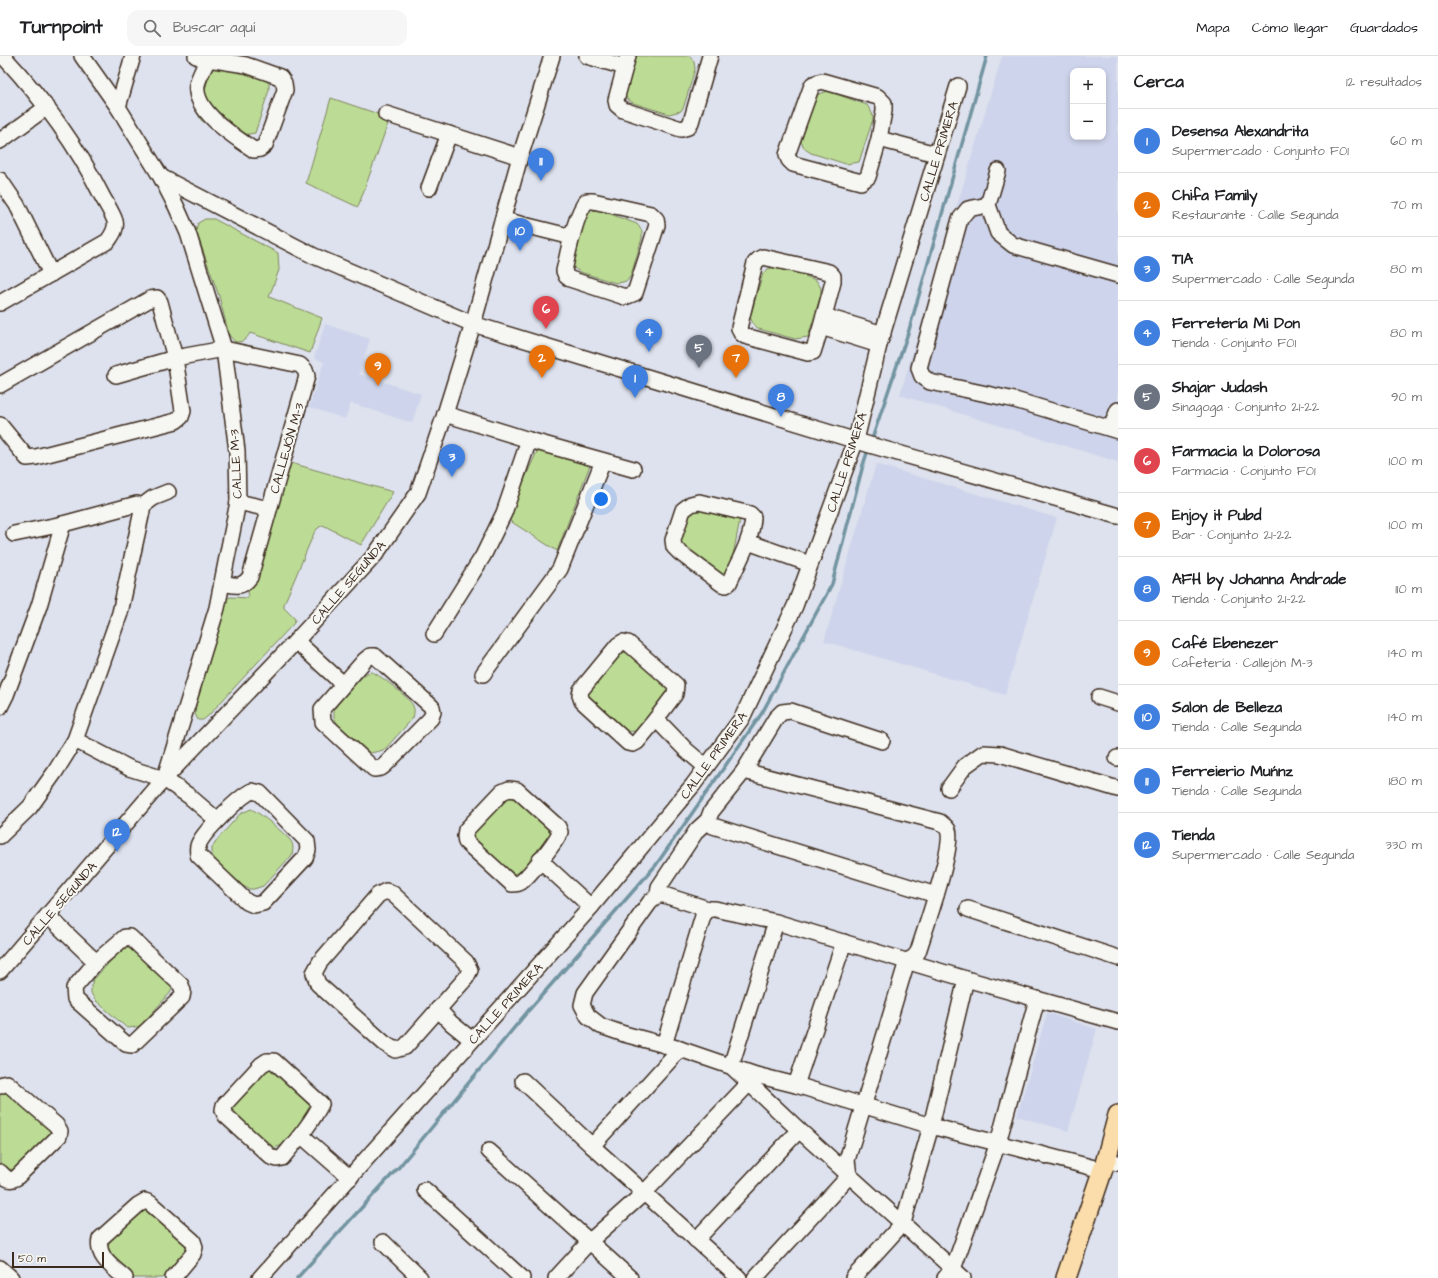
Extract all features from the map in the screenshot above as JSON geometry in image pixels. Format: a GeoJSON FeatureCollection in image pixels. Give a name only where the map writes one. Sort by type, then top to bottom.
{"type":"FeatureCollection","features":[{"type":"Feature","properties":{"kind":"main road"},"geometry":{"type":"LineString","coordinates":[[1066,1278],[1108,1165],[1118,1115]]}},
{"type":"Feature","properties":{"kind":"street"},"geometry":{"type":"LineString","coordinates":[[0,303],[108,241],[114,231],[115,222],[92,176],[70,140],[47,107],[3,56]]}},
{"type":"Feature","properties":{"kind":"street","name":"CALLE M-3"},"geometry":{"type":"LineString","coordinates":[[82,56],[118,107],[160,177],[176,206],[188,233],[224,349],[237,451],[238,502],[217,608],[164,779]]}},
{"type":"Feature","properties":{"kind":"street"},"geometry":{"type":"LineString","coordinates":[[118,107],[133,56]]}},
{"type":"Feature","properties":{"kind":"street","name":"CALLE SEGUNDA"},"geometry":{"type":"LineString","coordinates":[[0,971],[164,779],[296,641],[375,555],[418,493],[445,414],[473,324],[504,220],[520,157],[552,56]]}},
{"type":"Feature","properties":{"kind":"street"},"geometry":{"type":"LineString","coordinates":[[587,56],[627,62],[616,100],[617,105],[623,110],[681,129],[688,127],[691,122],[710,56]]}},
{"type":"Feature","properties":{"kind":"street"},"geometry":{"type":"LineString","coordinates":[[202,58],[246,65],[280,77],[284,83],[285,90],[264,145],[260,149],[254,150],[226,131],[210,116],[198,99],[197,85],[202,58]]}},
{"type":"Feature","properties":{"kind":"street"},"geometry":{"type":"LineString","coordinates":[[822,81],[878,97],[884,103],[878,144],[868,177],[861,182],[793,164],[787,155],[811,88],[813,84],[822,81]]}},
{"type":"Feature","properties":{"kind":"street","name":"CALLE PRIMERA"},"geometry":{"type":"LineString","coordinates":[[260,1278],[591,907],[693,785],[742,718],[795,606],[856,440],[881,339],[958,86]]}},
{"type":"Feature","properties":{"kind":"street"},"geometry":{"type":"LineString","coordinates":[[0,142],[47,107]]}},
{"type":"Feature","properties":{"kind":"street"},"geometry":{"type":"LineString","coordinates":[[386,114],[520,157]]}},
{"type":"Feature","properties":{"kind":"street"},"geometry":{"type":"LineString","coordinates":[[428,188],[449,134]]}},
{"type":"Feature","properties":{"kind":"street"},"geometry":{"type":"LineString","coordinates":[[878,144],[935,159]]}},
{"type":"Feature","properties":{"kind":"street"},"geometry":{"type":"LineString","coordinates":[[998,172],[988,206],[998,233],[1013,245],[1118,274]]}},
{"type":"Feature","properties":{"kind":"street"},"geometry":{"type":"LineString","coordinates":[[160,177],[314,256],[473,324],[856,440],[1118,516]]}},
{"type":"Feature","properties":{"kind":"street"},"geometry":{"type":"LineString","coordinates":[[0,180],[17,206],[51,274]]}},
{"type":"Feature","properties":{"kind":"street"},"geometry":{"type":"LineString","coordinates":[[587,201],[651,214],[656,219],[657,225],[635,293],[625,297],[570,279],[566,276],[564,271],[572,237],[582,206],[587,201]]}},
{"type":"Feature","properties":{"kind":"street"},"geometry":{"type":"LineString","coordinates":[[988,206],[968,209],[960,219],[919,368],[922,376],[930,382],[1015,400],[1114,430],[1118,410]]}},
{"type":"Feature","properties":{"kind":"street"},"geometry":{"type":"LineString","coordinates":[[504,220],[572,237]]}},
{"type":"Feature","properties":{"kind":"street"},"geometry":{"type":"LineString","coordinates":[[763,257],[829,272],[833,276],[833,282],[822,322],[815,347],[812,352],[808,354],[745,336],[740,333],[739,328],[755,263],[763,257]]}},
{"type":"Feature","properties":{"kind":"street"},"geometry":{"type":"LineString","coordinates":[[0,385],[150,299],[157,298],[160,302],[175,358],[183,411],[182,417],[176,421],[28,458],[0,425]]}},
{"type":"Feature","properties":{"kind":"street"},"geometry":{"type":"LineString","coordinates":[[822,322],[881,339]]}},
{"type":"Feature","properties":{"kind":"street"},"geometry":{"type":"LineString","coordinates":[[116,375],[175,358],[224,349]]}},
{"type":"Feature","properties":{"kind":"street","name":"CALLEJÓN M-3"},"geometry":{"type":"LineString","coordinates":[[222,583],[240,586],[250,577],[307,376],[305,370],[300,365],[224,349]]}},
{"type":"Feature","properties":{"kind":"street"},"geometry":{"type":"LineString","coordinates":[[445,414],[529,440],[633,469]]}},
{"type":"Feature","properties":{"kind":"street"},"geometry":{"type":"LineString","coordinates":[[434,634],[482,556],[504,513],[529,440]]}},
{"type":"Feature","properties":{"kind":"street"},"geometry":{"type":"LineString","coordinates":[[484,674],[560,570],[603,461]]}},
{"type":"Feature","properties":{"kind":"street"},"geometry":{"type":"LineString","coordinates":[[141,507],[152,498],[168,492]]}},
{"type":"Feature","properties":{"kind":"street"},"geometry":{"type":"LineString","coordinates":[[238,502],[269,509]]}},
{"type":"Feature","properties":{"kind":"street"},"geometry":{"type":"LineString","coordinates":[[699,502],[750,514],[753,517],[753,524],[748,542],[729,583],[726,585],[722,584],[679,552],[674,547],[673,540],[683,510],[691,504],[699,502]]}},
{"type":"Feature","properties":{"kind":"street"},"geometry":{"type":"LineString","coordinates":[[14,534],[63,524],[137,504],[141,507]]}},
{"type":"Feature","properties":{"kind":"street"},"geometry":{"type":"LineString","coordinates":[[0,836],[30,807],[55,772],[75,740],[120,613],[142,511],[141,507]]}},
{"type":"Feature","properties":{"kind":"street"},"geometry":{"type":"LineString","coordinates":[[0,707],[6,695],[39,606],[63,524]]}},
{"type":"Feature","properties":{"kind":"street"},"geometry":{"type":"LineString","coordinates":[[748,542],[810,564]]}},
{"type":"Feature","properties":{"kind":"street"},"geometry":{"type":"LineString","coordinates":[[296,641],[343,684]]}},
{"type":"Feature","properties":{"kind":"street"},"geometry":{"type":"LineString","coordinates":[[623,642],[628,643],[676,685],[675,694],[656,719],[637,742],[633,744],[628,743],[582,701],[580,694],[581,690],[618,645],[623,642]]}},
{"type":"Feature","properties":{"kind":"street"},"geometry":{"type":"LineString","coordinates":[[370,656],[375,656],[432,707],[433,712],[431,718],[385,765],[381,768],[374,769],[323,722],[322,709],[343,684],[365,660],[370,656]]}},
{"type":"Feature","properties":{"kind":"street"},"geometry":{"type":"LineString","coordinates":[[1099,697],[1118,703]]}},
{"type":"Feature","properties":{"kind":"street"},"geometry":{"type":"LineString","coordinates":[[658,895],[659,887],[697,830],[708,820],[711,812],[744,771],[776,718],[782,712],[791,711],[882,740]]}},
{"type":"Feature","properties":{"kind":"street"},"geometry":{"type":"LineString","coordinates":[[656,719],[686,750],[706,767]]}},
{"type":"Feature","properties":{"kind":"street"},"geometry":{"type":"LineString","coordinates":[[75,740],[129,768],[164,779],[189,796],[217,820]]}},
{"type":"Feature","properties":{"kind":"street"},"geometry":{"type":"LineString","coordinates":[[949,788],[965,766],[983,754],[1000,754],[1118,789]]}},
{"type":"Feature","properties":{"kind":"street"},"geometry":{"type":"LineString","coordinates":[[744,771],[940,822],[948,830],[950,841],[936,895],[918,952],[907,962],[846,1160],[849,1176]]}},
{"type":"Feature","properties":{"kind":"street"},"geometry":{"type":"LineString","coordinates":[[509,789],[516,790],[558,827],[560,832],[558,838],[540,860],[521,882],[512,884],[466,842],[466,830],[502,792],[509,789]]}},
{"type":"Feature","properties":{"kind":"street"},"geometry":{"type":"LineString","coordinates":[[252,791],[260,793],[307,841],[308,850],[305,858],[263,903],[254,905],[247,902],[198,855],[197,847],[200,841],[217,820],[246,794],[252,791]]}},
{"type":"Feature","properties":{"kind":"street"},"geometry":{"type":"LineString","coordinates":[[708,820],[713,826],[936,895]]}},
{"type":"Feature","properties":{"kind":"street"},"geometry":{"type":"LineString","coordinates":[[540,860],[591,907]]}},
{"type":"Feature","properties":{"kind":"street"},"geometry":{"type":"LineString","coordinates":[[386,892],[393,894],[466,962],[470,970],[466,978],[438,1009],[405,1047],[395,1050],[384,1043],[318,984],[314,973],[320,962],[378,895],[386,892]]}},
{"type":"Feature","properties":{"kind":"street"},"geometry":{"type":"LineString","coordinates":[[1037,1000],[998,1143],[954,1275],[903,1223],[799,1130],[753,1080],[731,1066],[602,1026],[588,1016],[582,1005],[585,993],[650,902],[658,895],[664,895],[708,909],[716,909],[776,922],[907,962],[1118,1022]]}},
{"type":"Feature","properties":{"kind":"street"},"geometry":{"type":"LineString","coordinates":[[664,1045],[703,916],[708,909]]}},
{"type":"Feature","properties":{"kind":"street"},"geometry":{"type":"LineString","coordinates":[[968,909],[1118,958]]}},
{"type":"Feature","properties":{"kind":"street"},"geometry":{"type":"LineString","coordinates":[[48,916],[96,962]]}},
{"type":"Feature","properties":{"kind":"street"},"geometry":{"type":"LineString","coordinates":[[731,1066],[776,922]]}},
{"type":"Feature","properties":{"kind":"street"},"geometry":{"type":"LineString","coordinates":[[125,937],[130,937],[181,986],[183,991],[182,997],[136,1042],[132,1045],[126,1044],[75,999],[74,988],[96,962],[120,940],[125,937]]}},
{"type":"Feature","properties":{"kind":"street"},"geometry":{"type":"LineString","coordinates":[[796,1085],[844,942]]}},
{"type":"Feature","properties":{"kind":"street"},"geometry":{"type":"LineString","coordinates":[[853,1278],[903,1223],[931,1126],[966,979]]}},
{"type":"Feature","properties":{"kind":"street"},"geometry":{"type":"LineString","coordinates":[[438,1009],[472,1040]]}},
{"type":"Feature","properties":{"kind":"street"},"geometry":{"type":"LineString","coordinates":[[592,1146],[680,1049]]}},
{"type":"Feature","properties":{"kind":"street"},"geometry":{"type":"LineString","coordinates":[[267,1061],[274,1061],[321,1104],[315,1116],[301,1135],[282,1158],[277,1159],[271,1157],[225,1115],[223,1110],[224,1105],[261,1065],[267,1061]]}},
{"type":"Feature","properties":{"kind":"street"},"geometry":{"type":"LineString","coordinates":[[753,1080],[796,1085],[931,1126],[998,1143],[1108,1165]]}},
{"type":"Feature","properties":{"kind":"street"},"geometry":{"type":"LineString","coordinates":[[556,1278],[590,1241],[644,1193],[753,1080]]}},
{"type":"Feature","properties":{"kind":"street"},"geometry":{"type":"LineString","coordinates":[[524,1081],[592,1146],[738,1278]]}},
{"type":"Feature","properties":{"kind":"street"},"geometry":{"type":"LineString","coordinates":[[0,1086],[7,1083],[56,1125],[60,1131],[59,1136],[16,1178],[13,1180],[8,1180],[0,1172]]}},
{"type":"Feature","properties":{"kind":"street"},"geometry":{"type":"LineString","coordinates":[[696,1240],[799,1130]]}},
{"type":"Feature","properties":{"kind":"street"},"geometry":{"type":"LineString","coordinates":[[301,1135],[350,1178]]}},
{"type":"Feature","properties":{"kind":"street"},"geometry":{"type":"LineString","coordinates":[[489,1151],[630,1278]]}},
{"type":"Feature","properties":{"kind":"street"},"geometry":{"type":"LineString","coordinates":[[755,1278],[849,1176]]}},
{"type":"Feature","properties":{"kind":"street"},"geometry":{"type":"LineString","coordinates":[[425,1190],[522,1278]]}},
{"type":"Feature","properties":{"kind":"street"},"geometry":{"type":"LineString","coordinates":[[125,1278],[101,1254],[99,1247],[100,1240],[138,1205],[145,1202],[150,1202],[193,1241],[196,1247],[194,1254],[178,1276]]}},
{"type":"Feature","properties":{"kind":"street"},"geometry":{"type":"LineString","coordinates":[[383,1242],[420,1278]]}},
{"type":"Feature","properties":{"kind":"street"},"geometry":{"type":"LineString","coordinates":[[0,1268],[11,1278]]}},
{"type":"Feature","properties":{"kind":"shaded area"},"geometry":{"type":"Polygon","coordinates":[[[1002,56],[1118,56],[1118,462],[900,395],[1002,56]]]}},
{"type":"Feature","properties":{"kind":"shaded area"},"geometry":{"type":"Polygon","coordinates":[[[325,324],[370,339],[359,374],[421,394],[412,423],[351,403],[345,419],[309,407],[324,362],[314,358],[325,324]]]}},
{"type":"Feature","properties":{"kind":"shaded area"},"geometry":{"type":"Polygon","coordinates":[[[876,464],[1057,518],[1005,695],[824,641],[876,464]]]}},
{"type":"Feature","properties":{"kind":"shaded area"},"geometry":{"type":"Polygon","coordinates":[[[1047,1013],[1097,1029],[1068,1131],[1017,1116],[1047,1013]]]}},
{"type":"Feature","properties":{"kind":"green space"},"geometry":{"type":"Polygon","coordinates":[[[634,56],[690,56],[694,62],[695,69],[684,106],[681,111],[669,114],[633,103],[627,99],[624,92],[634,56]]]}},
{"type":"Feature","properties":{"kind":"green space"},"geometry":{"type":"Polygon","coordinates":[[[216,65],[264,76],[269,84],[269,90],[255,133],[243,135],[207,124],[201,120],[198,114],[211,69],[216,65]]]}},
{"type":"Feature","properties":{"kind":"green space"},"geometry":{"type":"Polygon","coordinates":[[[828,91],[867,105],[872,113],[873,119],[859,162],[846,164],[811,153],[805,149],[801,142],[814,98],[819,94],[828,91]]]}},
{"type":"Feature","properties":{"kind":"green space"},"geometry":{"type":"Polygon","coordinates":[[[331,98],[390,118],[358,207],[306,183],[331,98]]]}},
{"type":"Feature","properties":{"kind":"green space"},"geometry":{"type":"Polygon","coordinates":[[[597,209],[637,224],[642,231],[642,238],[631,275],[628,280],[623,282],[616,283],[580,272],[574,268],[571,261],[584,216],[597,209]]]}},
{"type":"Feature","properties":{"kind":"green space"},"geometry":{"type":"Polygon","coordinates":[[[205,219],[214,219],[278,253],[279,270],[269,297],[322,318],[310,353],[250,333],[244,340],[238,342],[235,342],[229,335],[219,296],[196,231],[198,223],[205,219]]]}},
{"type":"Feature","properties":{"kind":"green space"},"geometry":{"type":"Polygon","coordinates":[[[777,266],[816,280],[821,288],[821,294],[808,337],[795,339],[759,329],[753,324],[750,317],[763,273],[768,269],[777,266]]]}},
{"type":"Feature","properties":{"kind":"green space"},"geometry":{"type":"Polygon","coordinates":[[[538,449],[590,465],[557,551],[507,519],[538,449]]]}},
{"type":"Feature","properties":{"kind":"green space"},"geometry":{"type":"Polygon","coordinates":[[[291,463],[393,492],[361,545],[323,525],[318,528],[314,533],[284,604],[284,608],[295,619],[294,623],[208,716],[203,720],[198,720],[195,714],[196,705],[227,599],[230,597],[248,598],[248,593],[288,464],[291,463]]]}},
{"type":"Feature","properties":{"kind":"green space"},"geometry":{"type":"Polygon","coordinates":[[[695,508],[740,519],[730,571],[725,576],[720,577],[677,546],[684,519],[695,508]]]}},
{"type":"Feature","properties":{"kind":"green space"},"geometry":{"type":"Polygon","coordinates":[[[627,652],[634,654],[669,687],[669,693],[640,728],[635,731],[625,732],[588,698],[588,691],[616,657],[627,652]]]}},
{"type":"Feature","properties":{"kind":"green space"},"geometry":{"type":"Polygon","coordinates":[[[372,672],[388,682],[411,702],[414,712],[413,718],[385,749],[370,753],[338,724],[334,718],[334,711],[337,705],[362,677],[367,673],[372,672]]]}},
{"type":"Feature","properties":{"kind":"green space"},"geometry":{"type":"Polygon","coordinates":[[[511,794],[553,830],[552,840],[519,873],[509,874],[473,840],[473,833],[501,799],[511,794]]]}},
{"type":"Feature","properties":{"kind":"green space"},"geometry":{"type":"Polygon","coordinates":[[[251,809],[265,818],[282,833],[292,843],[293,847],[292,855],[263,886],[254,889],[249,889],[243,886],[216,861],[212,855],[212,848],[215,842],[240,814],[251,809]]]}},
{"type":"Feature","properties":{"kind":"green space"},"geometry":{"type":"Polygon","coordinates":[[[129,948],[136,950],[171,983],[172,989],[142,1024],[137,1027],[127,1028],[95,1000],[91,993],[91,986],[93,980],[119,952],[129,948]]]}},
{"type":"Feature","properties":{"kind":"green space"},"geometry":{"type":"Polygon","coordinates":[[[269,1068],[276,1071],[310,1104],[311,1109],[310,1114],[282,1145],[272,1149],[230,1114],[230,1107],[233,1101],[269,1068]]]}},
{"type":"Feature","properties":{"kind":"green space"},"geometry":{"type":"Polygon","coordinates":[[[7,1090],[49,1125],[50,1131],[49,1136],[29,1158],[17,1168],[11,1170],[5,1170],[0,1167],[0,1093],[7,1090]]]}},
{"type":"Feature","properties":{"kind":"green space"},"geometry":{"type":"Polygon","coordinates":[[[146,1206],[188,1242],[187,1252],[163,1278],[133,1278],[115,1262],[108,1252],[111,1239],[146,1206]]]}},
{"type":"Feature","properties":{"kind":"waterway"},"geometry":{"type":"LineString","coordinates":[[871,442],[909,330],[987,56]]}},
{"type":"Feature","properties":{"kind":"waterway"},"geometry":{"type":"LineString","coordinates":[[297,1278],[399,1167],[528,1011],[656,865],[762,713],[832,584],[869,447]]}},
{"type":"Feature","properties":{"kind":"place","name":"Ferreierio Muńnz"},"geometry":{"type":"Point","coordinates":[541,181]}},
{"type":"Feature","properties":{"kind":"place","name":"Salon de Belleza"},"geometry":{"type":"Point","coordinates":[520,251]}},
{"type":"Feature","properties":{"kind":"place","name":"Farmacia la Dolorosa"},"geometry":{"type":"Point","coordinates":[546,329]}},
{"type":"Feature","properties":{"kind":"place","name":"Ferretería Mi Don"},"geometry":{"type":"Point","coordinates":[649,352]}},
{"type":"Feature","properties":{"kind":"place","name":"Shajar Judash"},"geometry":{"type":"Point","coordinates":[699,368]}},
{"type":"Feature","properties":{"kind":"place","name":"Chifa Family"},"geometry":{"type":"Point","coordinates":[542,378]}},
{"type":"Feature","properties":{"kind":"place","name":"Enjoy it Pubd"},"geometry":{"type":"Point","coordinates":[736,378]}},
{"type":"Feature","properties":{"kind":"place","name":"Café Ebenezer"},"geometry":{"type":"Point","coordinates":[378,386]}},
{"type":"Feature","properties":{"kind":"place","name":"Desensa Alexandrita"},"geometry":{"type":"Point","coordinates":[635,398]}},
{"type":"Feature","properties":{"kind":"place","name":"AFH by Johanna Andrade"},"geometry":{"type":"Point","coordinates":[781,417]}},
{"type":"Feature","properties":{"kind":"place","name":"TIA"},"geometry":{"type":"Point","coordinates":[452,477]}},
{"type":"Feature","properties":{"kind":"place","name":"Tienda"},"geometry":{"type":"Point","coordinates":[117,852]}}]}
